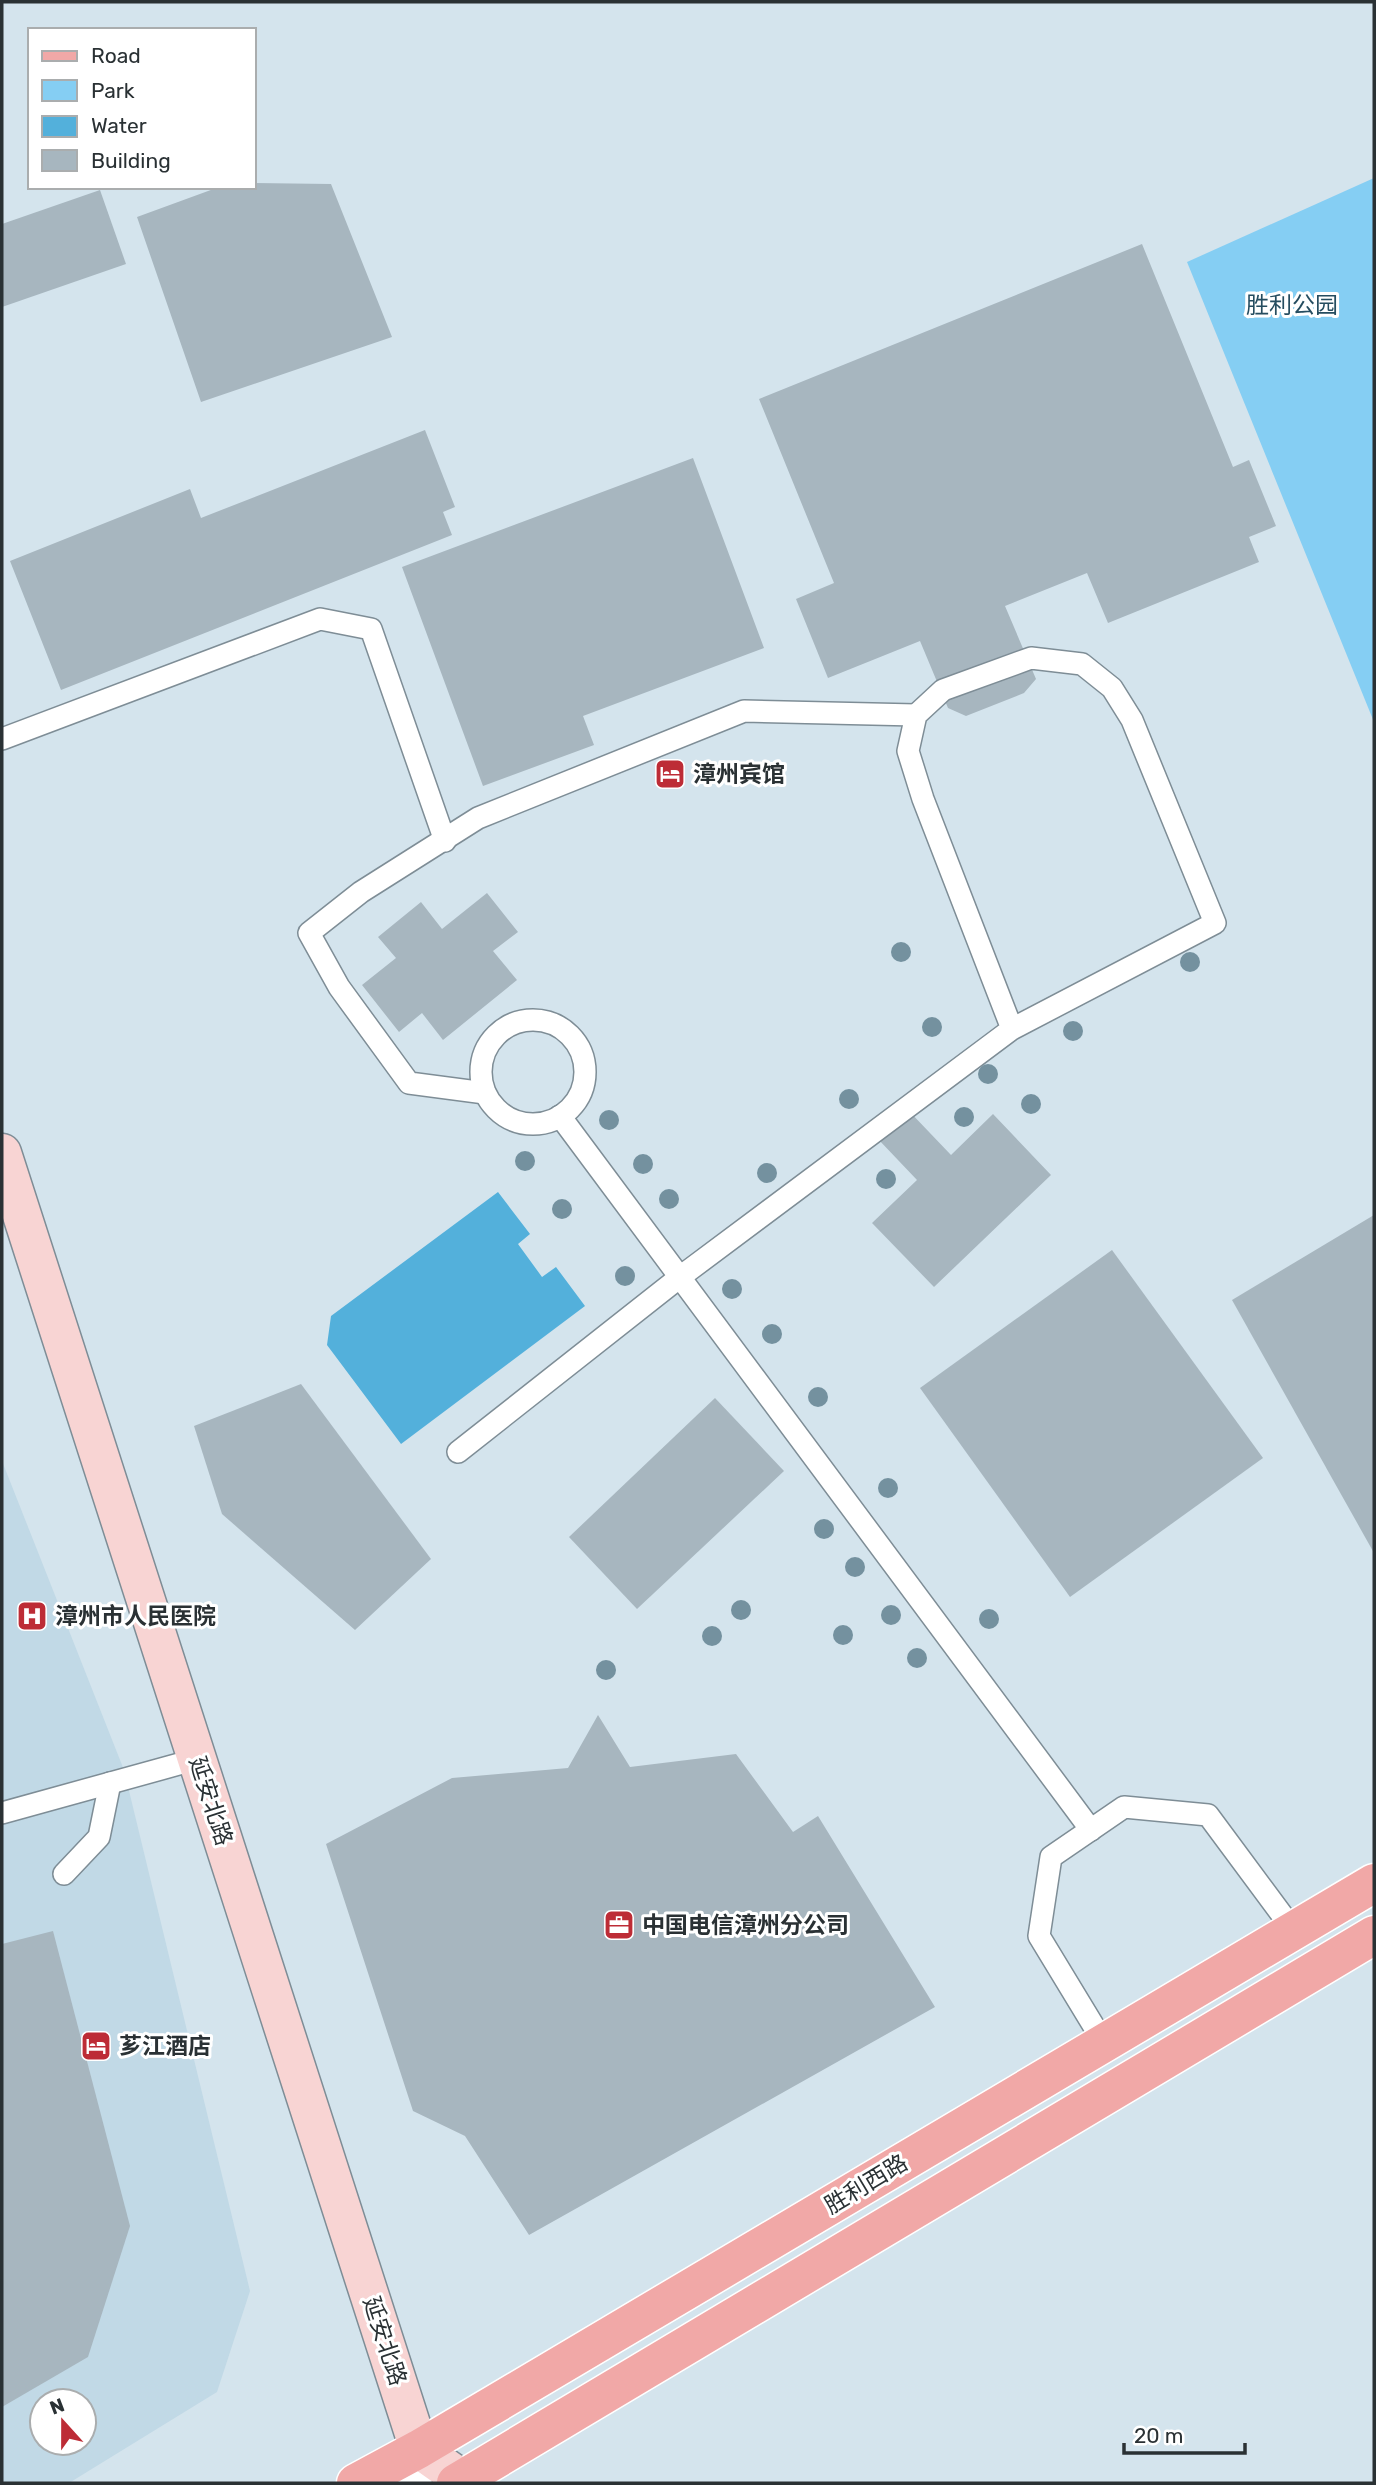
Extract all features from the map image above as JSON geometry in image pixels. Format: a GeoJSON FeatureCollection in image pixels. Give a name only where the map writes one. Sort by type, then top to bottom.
{"type":"FeatureCollection","features":[{"type":"Feature","properties":{"kind":"main road","name":"延安北路"},"geometry":{"type":"LineString","coordinates":[[2,1153],[197,1759],[416,2466]]}},
{"type":"Feature","properties":{"kind":"main road","name":"胜利西路"},"geometry":{"type":"LineString","coordinates":[[356,2483],[416,2466],[1104,2043],[1374,1884]]}},
{"type":"Feature","properties":{"kind":"main road","name":"胜利西路"},"geometry":{"type":"LineString","coordinates":[[462,2482],[1374,1935]]}},
{"type":"Feature","properties":{"kind":"main road"},"geometry":{"type":"LineString","coordinates":[[416,2466],[462,2482]]}},
{"type":"Feature","properties":{"kind":"lane"},"geometry":{"type":"LineString","coordinates":[[2,739],[320,619],[371,629],[445,841]]}},
{"type":"Feature","properties":{"kind":"lane"},"geometry":{"type":"LineString","coordinates":[[458,1452],[680,1278],[1012,1029],[1215,923],[1132,720],[1112,688],[1082,664],[1031,658],[943,690],[916,715],[908,751],[923,799],[1012,1029]]}},
{"type":"Feature","properties":{"kind":"lane"},"geometry":{"type":"LineString","coordinates":[[485,1093],[409,1083],[339,988],[309,933],[361,892],[478,818],[744,711],[916,715]]}},
{"type":"Feature","properties":{"kind":"lane"},"geometry":{"type":"LineString","coordinates":[[535,1020],[551,1023],[565,1031],[584,1058],[585,1075],[581,1091],[573,1105],[560,1116],[544,1122],[526,1124],[509,1118],[495,1108],[485,1093],[480,1075],[490,1041],[503,1029],[518,1022],[535,1020]]}},
{"type":"Feature","properties":{"kind":"lane"},"geometry":{"type":"LineString","coordinates":[[560,1116],[1091,1830]]}},
{"type":"Feature","properties":{"kind":"lane"},"geometry":{"type":"LineString","coordinates":[[2,1813],[197,1759]]}},
{"type":"Feature","properties":{"kind":"lane"},"geometry":{"type":"LineString","coordinates":[[64,1874],[99,1837],[110,1783]]}},
{"type":"Feature","properties":{"kind":"lane"},"geometry":{"type":"LineString","coordinates":[[1104,2043],[1039,1936],[1051,1857],[1124,1807],[1208,1815],[1294,1931]]}},
{"type":"Feature","properties":{"kind":"shaded area","name":"芗江酒店"},"geometry":{"type":"Polygon","coordinates":[[[2,1461],[124,1770],[250,2291],[217,2392],[69,2483],[2,2483],[2,1461]]]}},
{"type":"Feature","properties":{"kind":"green space","name":"胜利公园"},"geometry":{"type":"Polygon","coordinates":[[[1374,178],[1374,722],[1187,262],[1374,178]]]}},
{"type":"Feature","properties":{"kind":"water"},"geometry":{"type":"Polygon","coordinates":[[[498,1192],[530,1234],[518,1244],[542,1277],[556,1267],[585,1306],[401,1444],[327,1345],[331,1316],[498,1192]]]}},
{"type":"Feature","properties":{"kind":"building"},"geometry":{"type":"Polygon","coordinates":[[[256,183],[331,184],[392,337],[201,402],[137,217],[214,189],[256,189],[256,183]]]}},
{"type":"Feature","properties":{"kind":"building"},"geometry":{"type":"Polygon","coordinates":[[[100,190],[126,264],[2,307],[2,224],[100,190]]]}},
{"type":"Feature","properties":{"kind":"building"},"geometry":{"type":"Polygon","coordinates":[[[1142,244],[1233,467],[1249,460],[1276,526],[1249,537],[1259,562],[1108,623],[1087,573],[1005,606],[1036,679],[1024,693],[966,716],[948,708],[920,641],[828,678],[796,599],[834,583],[759,399],[1142,244]]]}},
{"type":"Feature","properties":{"kind":"building"},"geometry":{"type":"Polygon","coordinates":[[[425,430],[455,507],[443,512],[452,535],[61,690],[10,561],[190,489],[201,518],[425,430]]]}},
{"type":"Feature","properties":{"kind":"building"},"geometry":{"type":"Polygon","coordinates":[[[693,458],[764,648],[583,716],[594,745],[483,786],[402,567],[693,458]]]}},
{"type":"Feature","properties":{"kind":"building"},"geometry":{"type":"Polygon","coordinates":[[[487,893],[518,932],[493,951],[517,980],[443,1040],[422,1013],[399,1032],[362,985],[396,958],[378,937],[421,902],[442,929],[487,893]]]}},
{"type":"Feature","properties":{"kind":"building"},"geometry":{"type":"Polygon","coordinates":[[[908,1110],[951,1155],[993,1114],[1051,1175],[934,1287],[872,1223],[917,1180],[878,1139],[908,1110]]]}},
{"type":"Feature","properties":{"kind":"building"},"geometry":{"type":"Polygon","coordinates":[[[1374,1215],[1374,1553],[1232,1300],[1374,1215]]]}},
{"type":"Feature","properties":{"kind":"building"},"geometry":{"type":"Polygon","coordinates":[[[1112,1250],[1263,1458],[1070,1597],[920,1388],[1112,1250]]]}},
{"type":"Feature","properties":{"kind":"building"},"geometry":{"type":"Polygon","coordinates":[[[301,1384],[431,1559],[355,1630],[222,1514],[194,1426],[301,1384]]]}},
{"type":"Feature","properties":{"kind":"building"},"geometry":{"type":"Polygon","coordinates":[[[715,1398],[784,1471],[637,1609],[569,1537],[715,1398]]]}},
{"type":"Feature","properties":{"kind":"building","name":"中国电信漳州分公司"},"geometry":{"type":"Polygon","coordinates":[[[598,1715],[630,1767],[736,1754],[793,1832],[818,1816],[935,2007],[529,2235],[465,2136],[413,2111],[326,1844],[452,1778],[568,1768],[598,1715]]]}},
{"type":"Feature","properties":{"kind":"building","name":"芗江酒店"},"geometry":{"type":"Polygon","coordinates":[[[53,1931],[130,2226],[88,2357],[36,2387],[28,2387],[28,2392],[2,2407],[2,1944],[53,1931]]]}},
{"type":"Feature","properties":{"kind":"place","name":"漳州宾馆"},"geometry":{"type":"Point","coordinates":[670,774]}},
{"type":"Feature","properties":{"kind":"place","name":"漳州市人民医院"},"geometry":{"type":"Point","coordinates":[32,1616]}},
{"type":"Feature","properties":{"kind":"place","name":"中国电信漳州分公司"},"geometry":{"type":"Point","coordinates":[619,1925]}},
{"type":"Feature","properties":{"kind":"place","name":"芗江酒店"},"geometry":{"type":"Point","coordinates":[96,2046]}}]}
